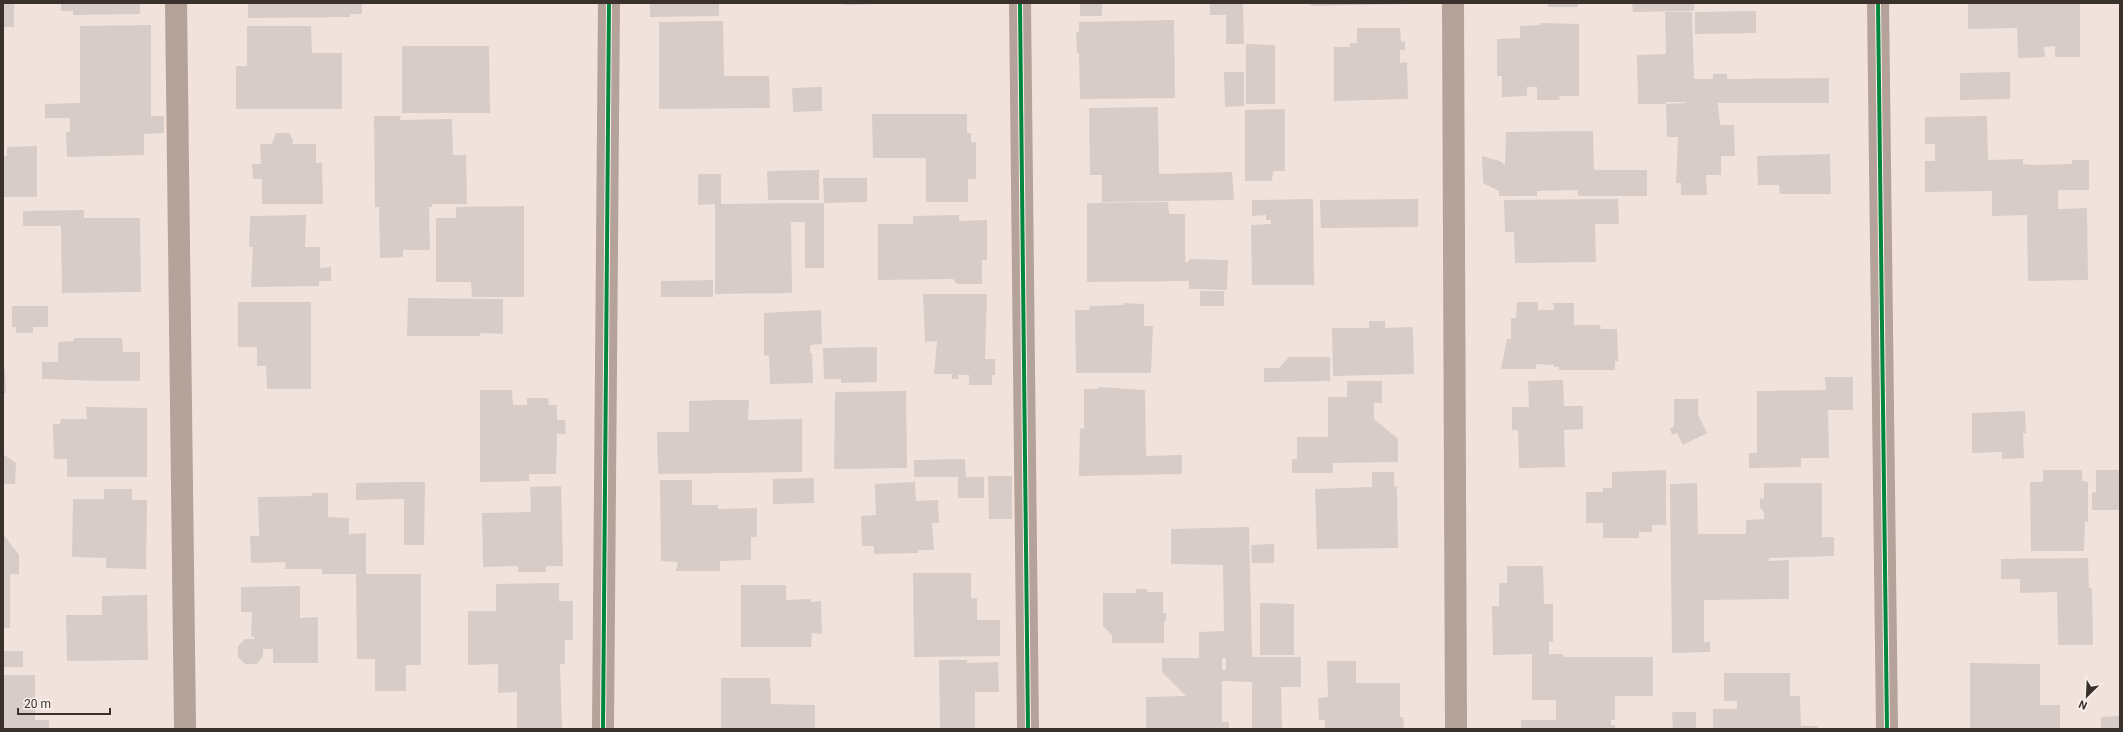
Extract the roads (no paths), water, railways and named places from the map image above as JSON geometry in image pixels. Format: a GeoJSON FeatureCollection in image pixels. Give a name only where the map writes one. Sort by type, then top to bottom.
{"type":"FeatureCollection","features":[{"type":"Feature","properties":{"kind":"street"},"geometry":{"type":"LineString","coordinates":[[176,3],[185,727]]}},
{"type":"Feature","properties":{"kind":"street"},"geometry":{"type":"LineString","coordinates":[[603,729],[609,3]]}},
{"type":"Feature","properties":{"kind":"street"},"geometry":{"type":"LineString","coordinates":[[1020,3],[1028,729]]}},
{"type":"Feature","properties":{"kind":"street"},"geometry":{"type":"LineString","coordinates":[[1453,3],[1456,729]]}},
{"type":"Feature","properties":{"kind":"street"},"geometry":{"type":"LineString","coordinates":[[1878,3],[1887,729]]}}]}
